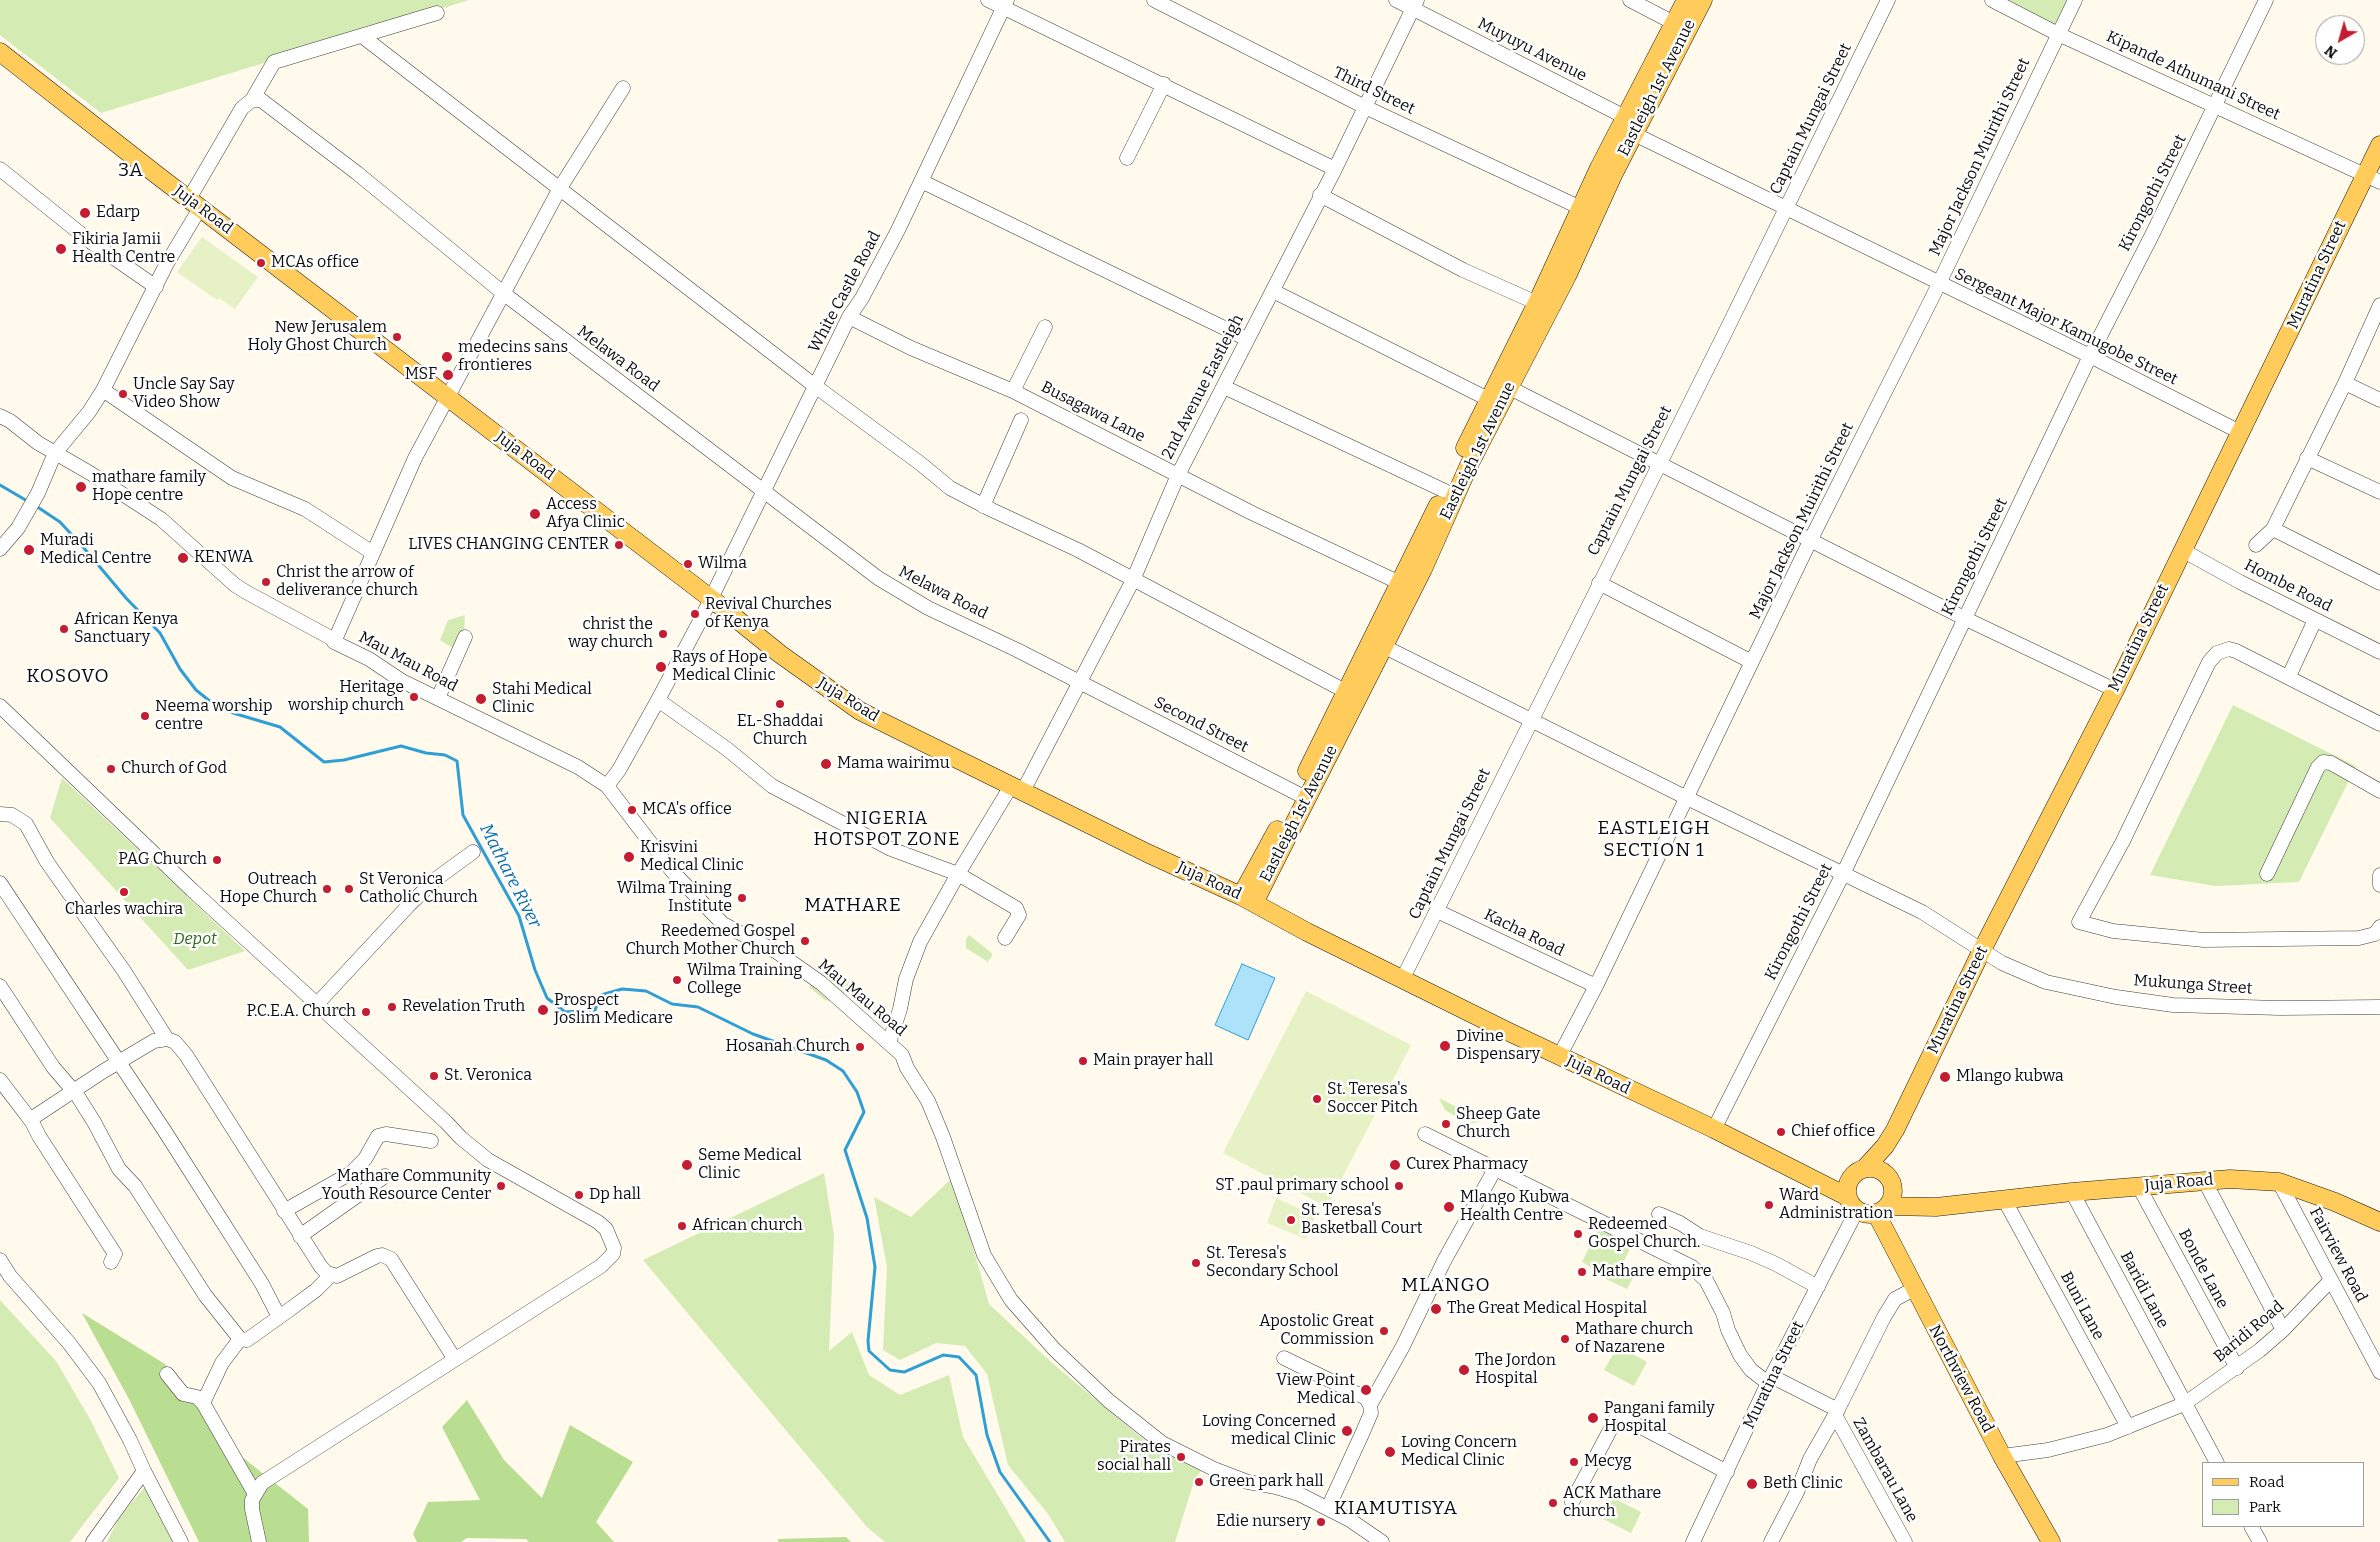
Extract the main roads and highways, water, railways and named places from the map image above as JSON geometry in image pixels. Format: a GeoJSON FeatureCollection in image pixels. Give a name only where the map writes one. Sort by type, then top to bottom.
{"type":"FeatureCollection","features":[{"type":"Feature","properties":{"kind":"main road","name":"Eastleigh 1st Avenue"},"geometry":{"type":"LineString","coordinates":[[1301,796],[1345,691],[1378,644],[1400,583],[1488,400],[1538,303],[1625,117],[1686,0]]}},
{"type":"Feature","properties":{"kind":"main road","name":"Eastleigh 1st Avenue"},"geometry":{"type":"LineString","coordinates":[[1247,900],[1378,644],[1423,568],[1470,463],[1508,387],[1568,276],[1634,134],[1703,0]]}},
{"type":"Feature","properties":{"kind":"main road","name":"Juja Road"},"geometry":{"type":"LineString","coordinates":[[0,52],[805,673],[860,711],[1147,854],[1201,877],[1559,1057],[1714,1129],[1803,1175],[1852,1196]]}},
{"type":"Feature","properties":{"kind":"main road","name":"Muratina Street"},"geometry":{"type":"LineString","coordinates":[[1865,1168],[1885,1146],[1895,1130],[1982,950],[2115,690],[2240,432],[2372,178],[2380,145]]}},
{"type":"Feature","properties":{"kind":"main road"},"geometry":{"type":"LineString","coordinates":[[1201,877],[1232,883],[1263,870],[1270,897],[1280,918]]}},
{"type":"Feature","properties":{"kind":"main road","name":"Muratina Street"},"geometry":{"type":"LineString","coordinates":[[1889,1181],[1888,1155],[1895,1130]]}},
{"type":"Feature","properties":{"kind":"main road"},"geometry":{"type":"LineString","coordinates":[[1865,1168],[1880,1170],[1889,1181],[1893,1194],[1881,1210],[1863,1213],[1852,1196],[1854,1175],[1865,1168]]}},
{"type":"Feature","properties":{"kind":"main road","name":"Juja Road"},"geometry":{"type":"LineString","coordinates":[[1881,1210],[2005,1201],[2072,1192],[2204,1180],[2279,1182],[2335,1202],[2380,1222]]}},
{"type":"Feature","properties":{"kind":"main road","name":"Juja Road"},"geometry":{"type":"LineString","coordinates":[[1889,1181],[1916,1197],[1971,1204]]}},
{"type":"Feature","properties":{"kind":"main road","name":"Northview Road"},"geometry":{"type":"LineString","coordinates":[[1881,1210],[1914,1289],[2002,1456],[2051,1542]]}},
{"type":"Feature","properties":{"kind":"water"},"geometry":{"type":"Polygon","coordinates":[[[1242,964],[1275,978],[1248,1040],[1215,1025],[1242,964]]]}},
{"type":"Feature","properties":{"kind":"waterway","name":"Mathare River"},"geometry":{"type":"LineString","coordinates":[[0,485],[29,502]]}},
{"type":"Feature","properties":{"kind":"waterway","name":"Mathare River"},"geometry":{"type":"LineString","coordinates":[[36,506],[60,522],[126,598],[160,633],[180,669],[196,690],[211,702],[233,713],[280,727],[324,762],[344,760],[401,746],[426,753],[445,755],[457,761],[463,815],[519,916],[535,970],[547,998],[565,1012],[595,1010],[601,995],[622,989],[646,991],[672,1004],[698,1007],[753,1034],[826,1060],[843,1071],[857,1092],[864,1112],[845,1150],[867,1218],[875,1267],[868,1341],[869,1351],[890,1370],[904,1372],[943,1355],[959,1357],[976,1375],[987,1435],[1000,1472],[1050,1542]]}},
{"type":"Feature","properties":{"kind":"place","name":"Edarp"},"geometry":{"type":"Point","coordinates":[85,213]}},
{"type":"Feature","properties":{"kind":"place","name":"Fikiria Jamii Health Centre"},"geometry":{"type":"Point","coordinates":[61,249]}},
{"type":"Feature","properties":{"kind":"place","name":"MCAs office"},"geometry":{"type":"Point","coordinates":[261,263]}},
{"type":"Feature","properties":{"kind":"place","name":"New Jerusalem Holy Ghost Church"},"geometry":{"type":"Point","coordinates":[397,337]}},
{"type":"Feature","properties":{"kind":"place","name":"medecins sans frontieres"},"geometry":{"type":"Point","coordinates":[447,357]}},
{"type":"Feature","properties":{"kind":"place","name":"MSF"},"geometry":{"type":"Point","coordinates":[448,375]}},
{"type":"Feature","properties":{"kind":"place","name":"Uncle Say Say Video Show"},"geometry":{"type":"Point","coordinates":[123,394]}},
{"type":"Feature","properties":{"kind":"place","name":"mathare family Hope centre"},"geometry":{"type":"Point","coordinates":[81,487]}},
{"type":"Feature","properties":{"kind":"place","name":"Access Afya Clinic"},"geometry":{"type":"Point","coordinates":[535,514]}},
{"type":"Feature","properties":{"kind":"place","name":"LIVES CHANGING CENTER"},"geometry":{"type":"Point","coordinates":[619,545]}},
{"type":"Feature","properties":{"kind":"place","name":"Muradi Medical Centre"},"geometry":{"type":"Point","coordinates":[29,550]}},
{"type":"Feature","properties":{"kind":"place","name":"KENWA"},"geometry":{"type":"Point","coordinates":[183,558]}},
{"type":"Feature","properties":{"kind":"place","name":"Wilma"},"geometry":{"type":"Point","coordinates":[688,564]}},
{"type":"Feature","properties":{"kind":"place","name":"Christ the arrow of deliverance church"},"geometry":{"type":"Point","coordinates":[266,582]}},
{"type":"Feature","properties":{"kind":"place","name":"Revival Churches of Kenya"},"geometry":{"type":"Point","coordinates":[695,614]}},
{"type":"Feature","properties":{"kind":"place","name":"African Kenya Sanctuary"},"geometry":{"type":"Point","coordinates":[64,629]}},
{"type":"Feature","properties":{"kind":"place","name":"christ the way church"},"geometry":{"type":"Point","coordinates":[663,634]}},
{"type":"Feature","properties":{"kind":"place","name":"Rays of Hope Medical Clinic"},"geometry":{"type":"Point","coordinates":[661,667]}},
{"type":"Feature","properties":{"kind":"place","name":"Heritage worship church"},"geometry":{"type":"Point","coordinates":[414,697]}},
{"type":"Feature","properties":{"kind":"place","name":"Stahi Medical Clinic"},"geometry":{"type":"Point","coordinates":[481,699]}},
{"type":"Feature","properties":{"kind":"place","name":"EL-Shaddai Church"},"geometry":{"type":"Point","coordinates":[780,704]}},
{"type":"Feature","properties":{"kind":"place","name":"Neema worship centre"},"geometry":{"type":"Point","coordinates":[145,716]}},
{"type":"Feature","properties":{"kind":"place","name":"Mama wairimu"},"geometry":{"type":"Point","coordinates":[826,764]}},
{"type":"Feature","properties":{"kind":"place","name":"Church of God"},"geometry":{"type":"Point","coordinates":[111,769]}},
{"type":"Feature","properties":{"kind":"place","name":"MCA's office"},"geometry":{"type":"Point","coordinates":[632,810]}},
{"type":"Feature","properties":{"kind":"place","name":"Krisvini Medical Clinic"},"geometry":{"type":"Point","coordinates":[629,857]}},
{"type":"Feature","properties":{"kind":"place","name":"PAG Church"},"geometry":{"type":"Point","coordinates":[217,860]}},
{"type":"Feature","properties":{"kind":"place","name":"Outreach Hope Church"},"geometry":{"type":"Point","coordinates":[327,889]}},
{"type":"Feature","properties":{"kind":"place","name":"St Veronica Catholic Church"},"geometry":{"type":"Point","coordinates":[349,889]}},
{"type":"Feature","properties":{"kind":"place","name":"Charles wachira"},"geometry":{"type":"Point","coordinates":[124,892]}},
{"type":"Feature","properties":{"kind":"place","name":"Wilma Training Institute"},"geometry":{"type":"Point","coordinates":[742,898]}},
{"type":"Feature","properties":{"kind":"place","name":"Reedemed Gospel Church Mother Church"},"geometry":{"type":"Point","coordinates":[805,941]}},
{"type":"Feature","properties":{"kind":"place","name":"Wilma Training College"},"geometry":{"type":"Point","coordinates":[677,980]}},
{"type":"Feature","properties":{"kind":"place","name":"Revelation Truth"},"geometry":{"type":"Point","coordinates":[392,1007]}},
{"type":"Feature","properties":{"kind":"place","name":"Prospect Joslim Medicare"},"geometry":{"type":"Point","coordinates":[543,1010]}},
{"type":"Feature","properties":{"kind":"place","name":"P.C.E.A. Church"},"geometry":{"type":"Point","coordinates":[366,1012]}},
{"type":"Feature","properties":{"kind":"place","name":"Divine Dispensary"},"geometry":{"type":"Point","coordinates":[1445,1046]}},
{"type":"Feature","properties":{"kind":"place","name":"Hosanah Church"},"geometry":{"type":"Point","coordinates":[860,1047]}},
{"type":"Feature","properties":{"kind":"place","name":"Main prayer hall"},"geometry":{"type":"Point","coordinates":[1083,1061]}},
{"type":"Feature","properties":{"kind":"place","name":"St. Veronica"},"geometry":{"type":"Point","coordinates":[434,1076]}},
{"type":"Feature","properties":{"kind":"place","name":"Mlango kubwa"},"geometry":{"type":"Point","coordinates":[1945,1077]}},
{"type":"Feature","properties":{"kind":"place","name":"St. Teresa's Soccer Pitch"},"geometry":{"type":"Point","coordinates":[1317,1099]}},
{"type":"Feature","properties":{"kind":"place","name":"Sheep Gate Church"},"geometry":{"type":"Point","coordinates":[1446,1124]}},
{"type":"Feature","properties":{"kind":"place","name":"Chief office"},"geometry":{"type":"Point","coordinates":[1781,1132]}},
{"type":"Feature","properties":{"kind":"place","name":"Seme Medical Clinic"},"geometry":{"type":"Point","coordinates":[687,1165]}},
{"type":"Feature","properties":{"kind":"place","name":"Curex Pharmacy"},"geometry":{"type":"Point","coordinates":[1395,1165]}},
{"type":"Feature","properties":{"kind":"place","name":"Mathare Community Youth Resource Center"},"geometry":{"type":"Point","coordinates":[501,1186]}},
{"type":"Feature","properties":{"kind":"place","name":"ST .paul primary school"},"geometry":{"type":"Point","coordinates":[1399,1186]}},
{"type":"Feature","properties":{"kind":"place","name":"Dp hall"},"geometry":{"type":"Point","coordinates":[579,1195]}},
{"type":"Feature","properties":{"kind":"place","name":"Ward Administration"},"geometry":{"type":"Point","coordinates":[1769,1205]}},
{"type":"Feature","properties":{"kind":"place","name":"Mlango Kubwa Health Centre"},"geometry":{"type":"Point","coordinates":[1449,1207]}},
{"type":"Feature","properties":{"kind":"place","name":"St. Teresa's Basketball Court"},"geometry":{"type":"Point","coordinates":[1291,1220]}},
{"type":"Feature","properties":{"kind":"place","name":"African church"},"geometry":{"type":"Point","coordinates":[682,1226]}},
{"type":"Feature","properties":{"kind":"place","name":"Redeemed Gospel Church."},"geometry":{"type":"Point","coordinates":[1578,1234]}},
{"type":"Feature","properties":{"kind":"place","name":"St. Teresa's Secondary School"},"geometry":{"type":"Point","coordinates":[1196,1263]}},
{"type":"Feature","properties":{"kind":"place","name":"Mathare empire"},"geometry":{"type":"Point","coordinates":[1582,1272]}},
{"type":"Feature","properties":{"kind":"place","name":"The Great Medical Hospital"},"geometry":{"type":"Point","coordinates":[1436,1309]}},
{"type":"Feature","properties":{"kind":"place","name":"Apostolic Great Commission"},"geometry":{"type":"Point","coordinates":[1384,1331]}},
{"type":"Feature","properties":{"kind":"place","name":"Mathare church of Nazarene"},"geometry":{"type":"Point","coordinates":[1565,1339]}},
{"type":"Feature","properties":{"kind":"place","name":"The Jordon Hospital"},"geometry":{"type":"Point","coordinates":[1464,1370]}},
{"type":"Feature","properties":{"kind":"place","name":"View Point Medical"},"geometry":{"type":"Point","coordinates":[1366,1390]}},
{"type":"Feature","properties":{"kind":"place","name":"Pangani family Hospital"},"geometry":{"type":"Point","coordinates":[1593,1418]}},
{"type":"Feature","properties":{"kind":"place","name":"Loving Concerned medical Clinic"},"geometry":{"type":"Point","coordinates":[1347,1431]}},
{"type":"Feature","properties":{"kind":"place","name":"Loving Concern Medical Clinic"},"geometry":{"type":"Point","coordinates":[1390,1452]}},
{"type":"Feature","properties":{"kind":"place","name":"Pirates social hall"},"geometry":{"type":"Point","coordinates":[1181,1457]}},
{"type":"Feature","properties":{"kind":"place","name":"Mecyg"},"geometry":{"type":"Point","coordinates":[1574,1462]}},
{"type":"Feature","properties":{"kind":"place","name":"Green park hall"},"geometry":{"type":"Point","coordinates":[1199,1482]}},
{"type":"Feature","properties":{"kind":"place","name":"Beth Clinic"},"geometry":{"type":"Point","coordinates":[1752,1484]}},
{"type":"Feature","properties":{"kind":"place","name":"ACK Mathare church"},"geometry":{"type":"Point","coordinates":[1553,1503]}},
{"type":"Feature","properties":{"kind":"place","name":"Edie nursery"},"geometry":{"type":"Point","coordinates":[1321,1522]}},
{"type":"Feature","properties":{"kind":"district","name":"3A"},"geometry":{"type":"Point","coordinates":[131,171]}},
{"type":"Feature","properties":{"kind":"district","name":"KOSOVO"},"geometry":{"type":"Point","coordinates":[68,677]}},
{"type":"Feature","properties":{"kind":"district","name":"NIGERIA HOTSPOT ZONE"},"geometry":{"type":"Point","coordinates":[887,830]}},
{"type":"Feature","properties":{"kind":"district","name":"EASTLEIGH SECTION 1"},"geometry":{"type":"Point","coordinates":[1654,840]}},
{"type":"Feature","properties":{"kind":"district","name":"MATHARE"},"geometry":{"type":"Point","coordinates":[853,906]}},
{"type":"Feature","properties":{"kind":"district","name":"MLANGO"},"geometry":{"type":"Point","coordinates":[1446,1286]}},
{"type":"Feature","properties":{"kind":"district","name":"KIAMUTISYA"},"geometry":{"type":"Point","coordinates":[1396,1509]}},
{"type":"Feature","properties":{"kind":"park label","name":"Depot"},"geometry":{"type":"Point","coordinates":[195,940]}}]}
